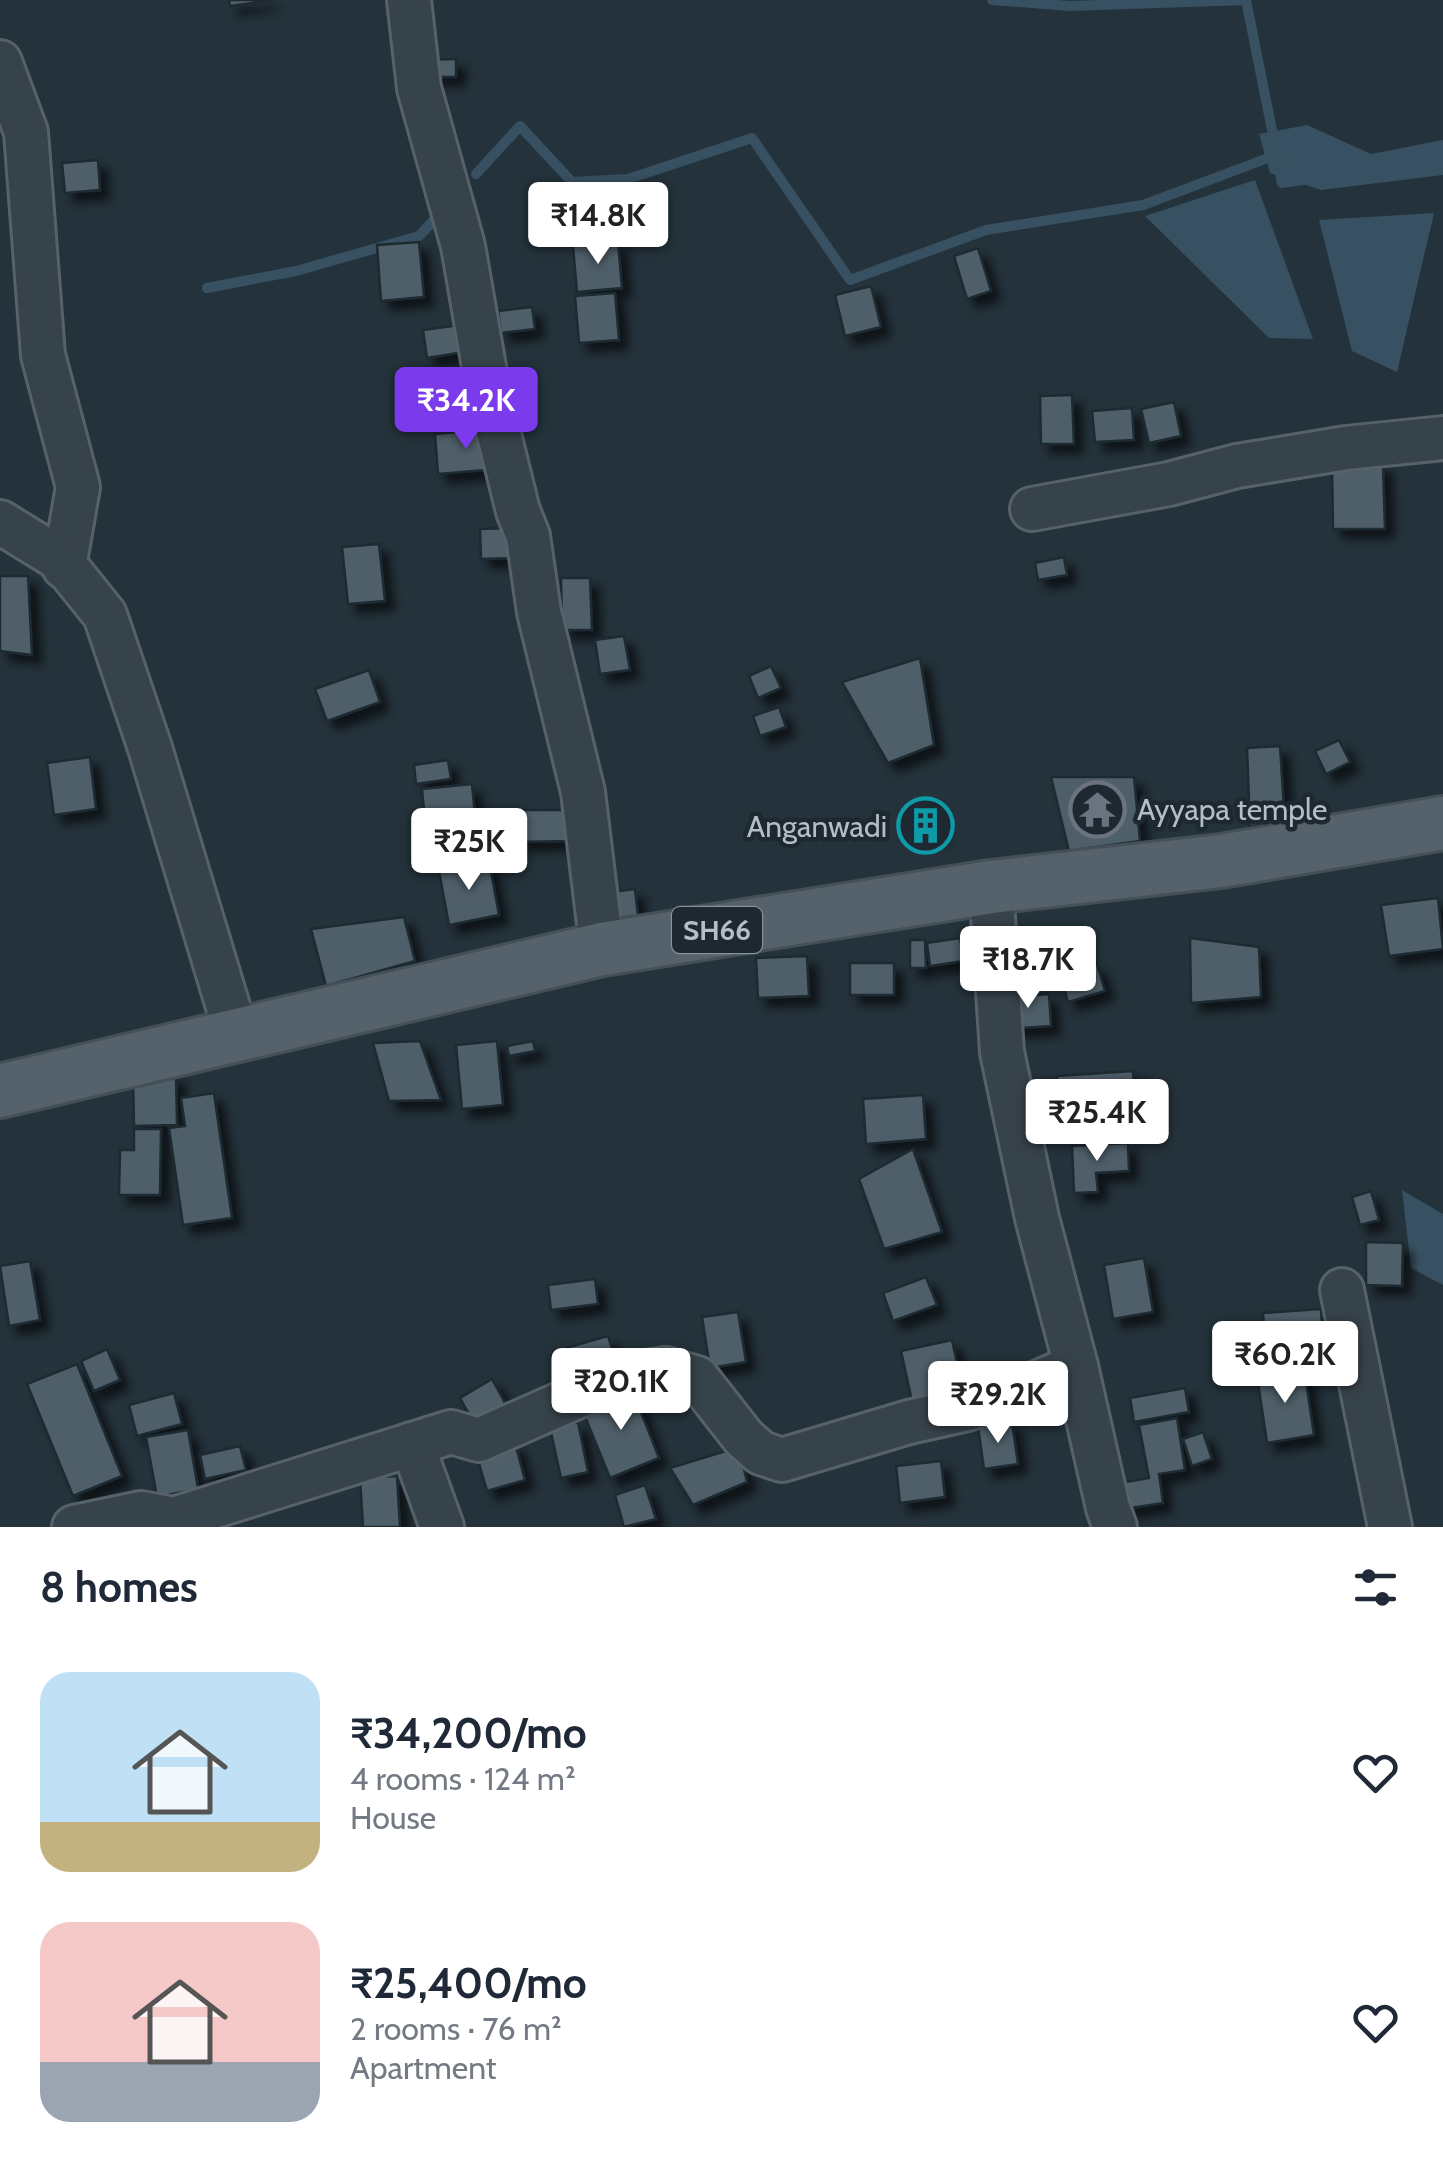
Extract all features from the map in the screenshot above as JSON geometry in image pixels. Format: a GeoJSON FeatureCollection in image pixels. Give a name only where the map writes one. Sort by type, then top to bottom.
{"type":"FeatureCollection","features":[{"type":"Feature","properties":{"kind":"main road","name":"SH66"},"geometry":{"type":"LineString","coordinates":[[0,1091],[602,950],[991,887],[1222,862],[1443,823]]}},
{"type":"Feature","properties":{"kind":"street"},"geometry":{"type":"LineString","coordinates":[[409,0],[419,88],[463,246],[488,390],[518,511],[528,536],[539,612],[583,792],[602,950]]}},
{"type":"Feature","properties":{"kind":"street"},"geometry":{"type":"LineString","coordinates":[[0,62],[26,132],[18,271],[78,487],[64,567]]}},
{"type":"Feature","properties":{"kind":"street"},"geometry":{"type":"LineString","coordinates":[[1032,510],[1169,484],[1237,466],[1346,448],[1443,438]]}},
{"type":"Feature","properties":{"kind":"street"},"geometry":{"type":"LineString","coordinates":[[0,522],[35,540],[60,559],[105,614],[236,1033]]}},
{"type":"Feature","properties":{"kind":"street"},"geometry":{"type":"LineString","coordinates":[[991,887],[1002,1052],[1036,1218],[1116,1527]]}},
{"type":"Feature","properties":{"kind":"street"},"geometry":{"type":"LineString","coordinates":[[1342,1290],[1390,1527]]}},
{"type":"Feature","properties":{"kind":"street"},"geometry":{"type":"LineString","coordinates":[[74,1527],[142,1512],[177,1523],[451,1432],[479,1440],[626,1375],[666,1369],[697,1378],[760,1454],[782,1460],[967,1409],[1076,1366]]}},
{"type":"Feature","properties":{"kind":"street"},"geometry":{"type":"LineString","coordinates":[[412,1444],[442,1527]]}},
{"type":"Feature","properties":{"kind":"water"},"geometry":{"type":"Polygon","coordinates":[[[1307,125],[1371,154],[1443,140],[1443,175],[1321,190],[1270,173],[1259,134],[1307,125]]]}},
{"type":"Feature","properties":{"kind":"water"},"geometry":{"type":"Polygon","coordinates":[[[1255,180],[1313,339],[1269,338],[1145,216],[1255,180]]]}},
{"type":"Feature","properties":{"kind":"water"},"geometry":{"type":"Polygon","coordinates":[[[1434,213],[1397,372],[1352,351],[1319,220],[1434,213]]]}},
{"type":"Feature","properties":{"kind":"water"},"geometry":{"type":"Polygon","coordinates":[[[1402,1190],[1443,1214],[1443,1285],[1411,1268],[1402,1190]]]}},
{"type":"Feature","properties":{"kind":"building"},"geometry":{"type":"Polygon","coordinates":[[[229,0],[273,0],[230,6],[229,0]]]}},
{"type":"Feature","properties":{"kind":"building"},"geometry":{"type":"Polygon","coordinates":[[[456,59],[456,77],[422,77],[422,60],[456,59]]]}},
{"type":"Feature","properties":{"kind":"building"},"geometry":{"type":"Polygon","coordinates":[[[98,160],[100,190],[65,193],[62,163],[98,160]]]}},
{"type":"Feature","properties":{"kind":"building"},"geometry":{"type":"Polygon","coordinates":[[[419,242],[424,297],[381,301],[377,245],[419,242]]]}},
{"type":"Feature","properties":{"kind":"building"},"geometry":{"type":"Polygon","coordinates":[[[618,242],[622,288],[577,292],[573,246],[618,242]]]}},
{"type":"Feature","properties":{"kind":"building"},"geometry":{"type":"Polygon","coordinates":[[[978,248],[991,291],[967,299],[954,256],[978,248]]]}},
{"type":"Feature","properties":{"kind":"building"},"geometry":{"type":"Polygon","coordinates":[[[871,286],[881,327],[845,336],[835,295],[871,286]]]}},
{"type":"Feature","properties":{"kind":"building"},"geometry":{"type":"Polygon","coordinates":[[[615,293],[619,340],[579,343],[575,296],[615,293]]]}},
{"type":"Feature","properties":{"kind":"building"},"geometry":{"type":"Polygon","coordinates":[[[532,307],[535,329],[501,333],[498,311],[532,307]]]}},
{"type":"Feature","properties":{"kind":"building"},"geometry":{"type":"Polygon","coordinates":[[[460,325],[464,352],[427,358],[423,330],[460,325]]]}},
{"type":"Feature","properties":{"kind":"building"},"geometry":{"type":"Polygon","coordinates":[[[1072,395],[1074,444],[1041,444],[1040,396],[1072,395]]]}},
{"type":"Feature","properties":{"kind":"building"},"geometry":{"type":"Polygon","coordinates":[[[1174,402],[1181,436],[1149,443],[1141,409],[1174,402]]]}},
{"type":"Feature","properties":{"kind":"building"},"geometry":{"type":"Polygon","coordinates":[[[1132,408],[1134,440],[1095,442],[1092,411],[1132,408]]]}},
{"type":"Feature","properties":{"kind":"building"},"geometry":{"type":"Polygon","coordinates":[[[493,429],[497,469],[438,474],[435,434],[493,429]]]}},
{"type":"Feature","properties":{"kind":"building"},"geometry":{"type":"Polygon","coordinates":[[[1383,464],[1385,529],[1333,529],[1332,465],[1383,464]]]}},
{"type":"Feature","properties":{"kind":"building"},"geometry":{"type":"Polygon","coordinates":[[[511,528],[512,558],[481,559],[480,529],[511,528]]]}},
{"type":"Feature","properties":{"kind":"building"},"geometry":{"type":"Polygon","coordinates":[[[379,544],[385,601],[348,604],[342,547],[379,544]]]}},
{"type":"Feature","properties":{"kind":"building"},"geometry":{"type":"Polygon","coordinates":[[[1064,557],[1067,575],[1038,580],[1035,563],[1064,557]]]}},
{"type":"Feature","properties":{"kind":"building"},"geometry":{"type":"Polygon","coordinates":[[[0,576],[28,576],[32,655],[0,651],[0,576]]]}},
{"type":"Feature","properties":{"kind":"building"},"geometry":{"type":"Polygon","coordinates":[[[561,578],[590,578],[592,630],[562,630],[561,578]]]}},
{"type":"Feature","properties":{"kind":"building"},"geometry":{"type":"Polygon","coordinates":[[[624,636],[630,670],[600,674],[595,640],[624,636]]]}},
{"type":"Feature","properties":{"kind":"building"},"geometry":{"type":"Polygon","coordinates":[[[920,658],[934,745],[888,763],[842,682],[920,658]]]}},
{"type":"Feature","properties":{"kind":"building"},"geometry":{"type":"Polygon","coordinates":[[[771,666],[781,688],[758,698],[749,676],[771,666]]]}},
{"type":"Feature","properties":{"kind":"building"},"geometry":{"type":"Polygon","coordinates":[[[369,670],[380,702],[327,721],[315,689],[369,670]]]}},
{"type":"Feature","properties":{"kind":"building"},"geometry":{"type":"Polygon","coordinates":[[[779,707],[786,727],[760,736],[753,716],[779,707]]]}},
{"type":"Feature","properties":{"kind":"building"},"geometry":{"type":"Polygon","coordinates":[[[1339,740],[1350,762],[1326,774],[1315,751],[1339,740]]]}},
{"type":"Feature","properties":{"kind":"building"},"geometry":{"type":"Polygon","coordinates":[[[1280,746],[1285,824],[1250,826],[1247,748],[1280,746]]]}},
{"type":"Feature","properties":{"kind":"building"},"geometry":{"type":"Polygon","coordinates":[[[90,757],[96,809],[54,815],[47,763],[90,757]]]}},
{"type":"Feature","properties":{"kind":"building"},"geometry":{"type":"Polygon","coordinates":[[[448,760],[451,779],[416,784],[414,765],[448,760]]]}},
{"type":"Feature","properties":{"kind":"building","name":"Ayyapa temple"},"geometry":{"type":"Polygon","coordinates":[[[1051,777],[1134,777],[1140,841],[1069,851],[1051,777]]]}},
{"type":"Feature","properties":{"kind":"building"},"geometry":{"type":"Polygon","coordinates":[[[472,784],[477,838],[427,842],[422,789],[472,784]]]}},
{"type":"Feature","properties":{"kind":"building"},"geometry":{"type":"Polygon","coordinates":[[[517,810],[567,810],[567,841],[518,842],[517,810]]]}},
{"type":"Feature","properties":{"kind":"building","name":"Anganwadi"},"geometry":{"type":"Polygon","coordinates":[[[935,817],[938,833],[916,835],[915,820],[935,817]]]}},
{"type":"Feature","properties":{"kind":"building"},"geometry":{"type":"Polygon","coordinates":[[[489,861],[499,915],[449,925],[439,871],[489,861]]]}},
{"type":"Feature","properties":{"kind":"building"},"geometry":{"type":"Polygon","coordinates":[[[635,889],[638,916],[615,918],[612,892],[635,889]]]}},
{"type":"Feature","properties":{"kind":"building"},"geometry":{"type":"Polygon","coordinates":[[[1438,898],[1443,949],[1389,956],[1381,905],[1438,898]]]}},
{"type":"Feature","properties":{"kind":"building"},"geometry":{"type":"Polygon","coordinates":[[[404,917],[415,961],[326,986],[311,929],[404,917]]]}},
{"type":"Feature","properties":{"kind":"building"},"geometry":{"type":"Polygon","coordinates":[[[960,938],[964,961],[930,966],[927,943],[960,938]]]}},
{"type":"Feature","properties":{"kind":"building"},"geometry":{"type":"Polygon","coordinates":[[[1190,938],[1259,947],[1261,997],[1191,1003],[1190,938]]]}},
{"type":"Feature","properties":{"kind":"building"},"geometry":{"type":"Polygon","coordinates":[[[910,940],[925,940],[926,968],[910,968],[910,940]]]}},
{"type":"Feature","properties":{"kind":"building"},"geometry":{"type":"Polygon","coordinates":[[[807,956],[809,996],[758,998],[756,958],[807,956]]]}},
{"type":"Feature","properties":{"kind":"building"},"geometry":{"type":"Polygon","coordinates":[[[850,963],[894,963],[894,995],[850,995],[850,963]]]}},
{"type":"Feature","properties":{"kind":"building"},"geometry":{"type":"Polygon","coordinates":[[[1097,964],[1105,991],[1068,1002],[1060,975],[1097,964]]]}},
{"type":"Feature","properties":{"kind":"building"},"geometry":{"type":"Polygon","coordinates":[[[1049,994],[1051,1026],[1007,1029],[1005,997],[1049,994]]]}},
{"type":"Feature","properties":{"kind":"building"},"geometry":{"type":"Polygon","coordinates":[[[420,1041],[441,1100],[389,1101],[373,1043],[420,1041]]]}},
{"type":"Feature","properties":{"kind":"building"},"geometry":{"type":"Polygon","coordinates":[[[497,1041],[503,1105],[462,1109],[456,1045],[497,1041]]]}},
{"type":"Feature","properties":{"kind":"building"},"geometry":{"type":"Polygon","coordinates":[[[533,1041],[535,1051],[509,1056],[507,1046],[533,1041]]]}},
{"type":"Feature","properties":{"kind":"building"},"geometry":{"type":"Polygon","coordinates":[[[1133,1071],[1135,1098],[1097,1101],[1099,1129],[1062,1132],[1057,1076],[1133,1071]]]}},
{"type":"Feature","properties":{"kind":"building"},"geometry":{"type":"Polygon","coordinates":[[[176,1075],[177,1125],[134,1126],[133,1076],[176,1075]]]}},
{"type":"Feature","properties":{"kind":"building"},"geometry":{"type":"Polygon","coordinates":[[[214,1093],[232,1218],[183,1225],[169,1128],[185,1126],[181,1098],[214,1093]]]}},
{"type":"Feature","properties":{"kind":"building"},"geometry":{"type":"Polygon","coordinates":[[[923,1095],[926,1139],[866,1144],[863,1099],[923,1095]]]}},
{"type":"Feature","properties":{"kind":"building"},"geometry":{"type":"Polygon","coordinates":[[[134,1129],[161,1129],[160,1195],[119,1195],[120,1150],[134,1150],[134,1129]]]}},
{"type":"Feature","properties":{"kind":"building"},"geometry":{"type":"Polygon","coordinates":[[[1128,1143],[1129,1171],[1096,1173],[1098,1192],[1074,1193],[1072,1146],[1128,1143]]]}},
{"type":"Feature","properties":{"kind":"building"},"geometry":{"type":"Polygon","coordinates":[[[913,1149],[942,1232],[884,1249],[859,1179],[913,1149]]]}},
{"type":"Feature","properties":{"kind":"building"},"geometry":{"type":"Polygon","coordinates":[[[1371,1191],[1379,1220],[1360,1225],[1352,1197],[1371,1191]]]}},
{"type":"Feature","properties":{"kind":"building"},"geometry":{"type":"Polygon","coordinates":[[[1366,1242],[1403,1243],[1402,1286],[1366,1285],[1366,1242]]]}},
{"type":"Feature","properties":{"kind":"building"},"geometry":{"type":"Polygon","coordinates":[[[1144,1258],[1153,1312],[1113,1319],[1104,1265],[1144,1258]]]}},
{"type":"Feature","properties":{"kind":"building"},"geometry":{"type":"Polygon","coordinates":[[[30,1261],[40,1320],[9,1326],[0,1266],[30,1261]]]}},
{"type":"Feature","properties":{"kind":"building"},"geometry":{"type":"Polygon","coordinates":[[[926,1277],[937,1305],[893,1321],[883,1293],[926,1277]]]}},
{"type":"Feature","properties":{"kind":"building"},"geometry":{"type":"Polygon","coordinates":[[[595,1279],[598,1304],[551,1310],[548,1285],[595,1279]]]}},
{"type":"Feature","properties":{"kind":"building"},"geometry":{"type":"Polygon","coordinates":[[[1321,1309],[1323,1341],[1265,1345],[1263,1313],[1321,1309]]]}},
{"type":"Feature","properties":{"kind":"building"},"geometry":{"type":"Polygon","coordinates":[[[738,1312],[746,1362],[710,1368],[702,1317],[738,1312]]]}},
{"type":"Feature","properties":{"kind":"building"},"geometry":{"type":"Polygon","coordinates":[[[608,1336],[619,1371],[572,1385],[562,1349],[608,1336]]]}},
{"type":"Feature","properties":{"kind":"building"},"geometry":{"type":"Polygon","coordinates":[[[952,1340],[966,1405],[915,1415],[901,1351],[952,1340]]]}},
{"type":"Feature","properties":{"kind":"building"},"geometry":{"type":"Polygon","coordinates":[[[107,1349],[120,1380],[94,1391],[81,1361],[107,1349]]]}},
{"type":"Feature","properties":{"kind":"building"},"geometry":{"type":"Polygon","coordinates":[[[77,1364],[122,1476],[73,1496],[27,1384],[77,1364]]]}},
{"type":"Feature","properties":{"kind":"building"},"geometry":{"type":"Polygon","coordinates":[[[1304,1368],[1314,1435],[1267,1443],[1257,1376],[1304,1368]]]}},
{"type":"Feature","properties":{"kind":"building"},"geometry":{"type":"Polygon","coordinates":[[[492,1379],[511,1414],[479,1432],[460,1398],[492,1379]]]}},
{"type":"Feature","properties":{"kind":"building"},"geometry":{"type":"Polygon","coordinates":[[[1185,1388],[1189,1412],[1134,1422],[1130,1398],[1185,1388]]]}},
{"type":"Feature","properties":{"kind":"building"},"geometry":{"type":"Polygon","coordinates":[[[632,1389],[659,1458],[610,1478],[582,1409],[632,1389]]]}},
{"type":"Feature","properties":{"kind":"building"},"geometry":{"type":"Polygon","coordinates":[[[174,1393],[182,1424],[137,1436],[129,1405],[174,1393]]]}},
{"type":"Feature","properties":{"kind":"building"},"geometry":{"type":"Polygon","coordinates":[[[1177,1418],[1185,1470],[1159,1474],[1163,1503],[1124,1509],[1120,1483],[1149,1478],[1139,1425],[1177,1418]]]}},
{"type":"Feature","properties":{"kind":"building"},"geometry":{"type":"Polygon","coordinates":[[[578,1422],[588,1472],[561,1478],[550,1428],[578,1422]]]}},
{"type":"Feature","properties":{"kind":"building"},"geometry":{"type":"Polygon","coordinates":[[[1012,1422],[1018,1464],[984,1469],[978,1427],[1012,1422]]]}},
{"type":"Feature","properties":{"kind":"building"},"geometry":{"type":"Polygon","coordinates":[[[188,1430],[198,1489],[157,1497],[146,1437],[188,1430]]]}},
{"type":"Feature","properties":{"kind":"building"},"geometry":{"type":"Polygon","coordinates":[[[1203,1432],[1212,1459],[1192,1466],[1183,1439],[1203,1432]]]}},
{"type":"Feature","properties":{"kind":"building"},"geometry":{"type":"Polygon","coordinates":[[[515,1443],[525,1480],[487,1491],[476,1453],[515,1443]]]}},
{"type":"Feature","properties":{"kind":"building"},"geometry":{"type":"Polygon","coordinates":[[[240,1446],[246,1470],[205,1479],[200,1455],[240,1446]]]}},
{"type":"Feature","properties":{"kind":"building"},"geometry":{"type":"Polygon","coordinates":[[[739,1447],[747,1482],[693,1505],[670,1468],[739,1447]]]}},
{"type":"Feature","properties":{"kind":"building"},"geometry":{"type":"Polygon","coordinates":[[[941,1461],[945,1497],[900,1503],[896,1466],[941,1461]]]}},
{"type":"Feature","properties":{"kind":"building"},"geometry":{"type":"Polygon","coordinates":[[[397,1476],[400,1527],[363,1527],[360,1478],[397,1476]]]}},
{"type":"Feature","properties":{"kind":"building"},"geometry":{"type":"Polygon","coordinates":[[[645,1485],[656,1519],[624,1527],[615,1495],[645,1485]]]}},
{"type":"Feature","properties":{"kind":"waterway"},"geometry":{"type":"LineString","coordinates":[[992,0],[1070,6],[1246,0],[1274,140]]}},
{"type":"Feature","properties":{"kind":"waterway"},"geometry":{"type":"LineString","coordinates":[[476,174],[520,126],[572,182],[628,179],[752,138],[850,280],[986,230],[1143,205],[1276,155]]}},
{"type":"Feature","properties":{"kind":"waterway"},"geometry":{"type":"LineString","coordinates":[[1279,167],[1282,183],[1303,180]]}},
{"type":"Feature","properties":{"kind":"waterway"},"geometry":{"type":"LineString","coordinates":[[207,288],[296,271],[419,236],[434,220]]}},
{"type":"Feature","properties":{"kind":"place","name":"Ayyapa temple"},"geometry":{"type":"Point","coordinates":[1098,809]}},
{"type":"Feature","properties":{"kind":"place","name":"Anganwadi"},"geometry":{"type":"Point","coordinates":[926,826]}}]}
